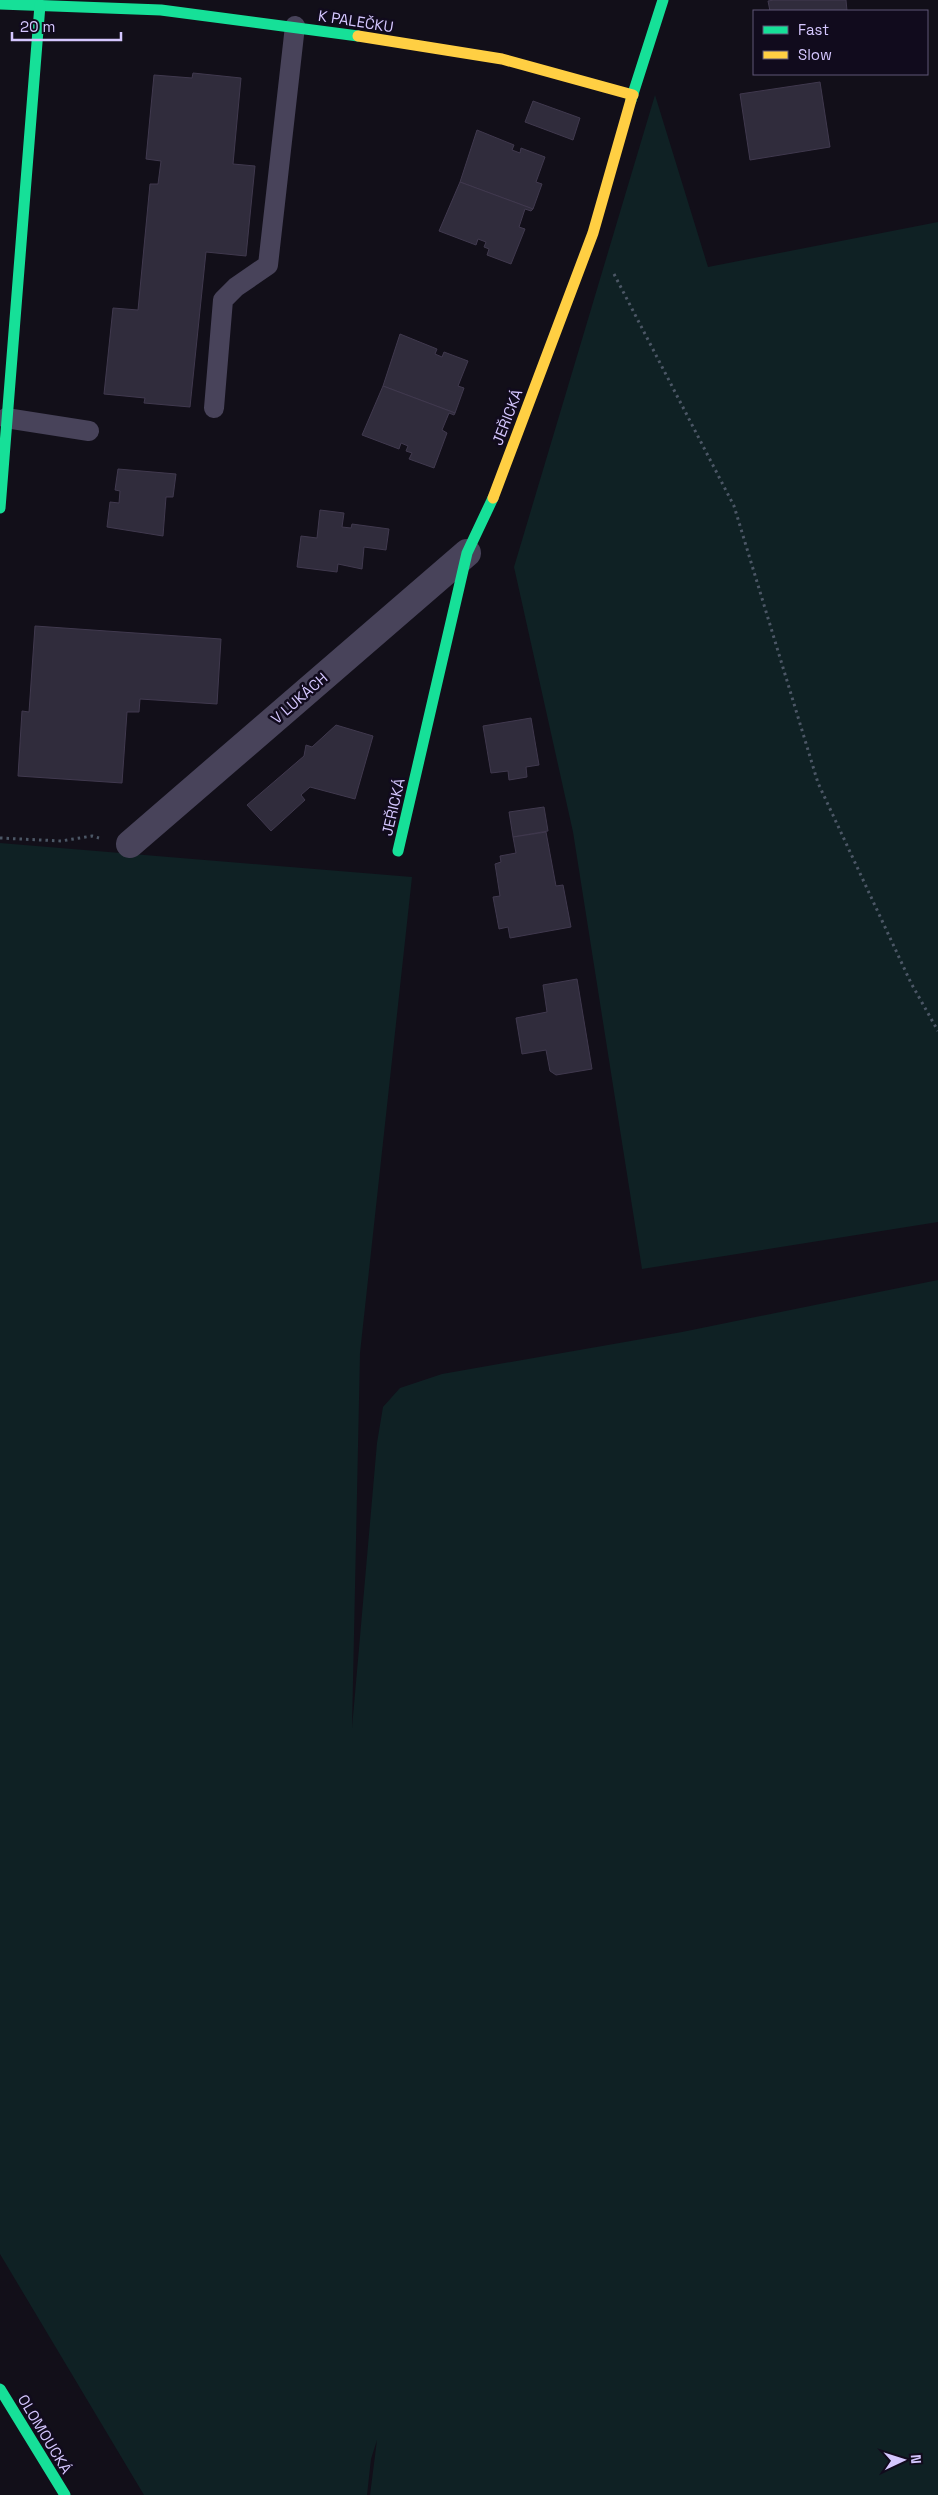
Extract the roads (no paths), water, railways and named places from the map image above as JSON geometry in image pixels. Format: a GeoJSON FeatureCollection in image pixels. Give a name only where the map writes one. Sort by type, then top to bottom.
{"type":"FeatureCollection","features":[{"type":"Feature","properties":{"kind":"main road","name":"JEŘICKÁ"},"geometry":{"type":"LineString","coordinates":[[398,851],[467,553],[490,505],[593,233],[632,95],[663,0]]}},
{"type":"Feature","properties":{"kind":"main road","name":"K PALEČKU"},"geometry":{"type":"LineString","coordinates":[[0,4],[161,10],[295,26],[502,59],[632,95]]}},
{"type":"Feature","properties":{"kind":"main road"},"geometry":{"type":"LineString","coordinates":[[0,508],[40,5]]}},
{"type":"Feature","properties":{"kind":"main road","name":"OLOMOUCKÁ"},"geometry":{"type":"LineString","coordinates":[[0,2389],[65,2495]]}},
{"type":"Feature","properties":{"kind":"street","name":"V LUKÁCH"},"geometry":{"type":"LineString","coordinates":[[130,844],[467,553]]}},
{"type":"Feature","properties":{"kind":"lane"},"geometry":{"type":"LineString","coordinates":[[214,408],[224,300],[236,287],[268,265],[295,26]]}},
{"type":"Feature","properties":{"kind":"lane"},"geometry":{"type":"LineString","coordinates":[[6,418],[90,430]]}}]}
